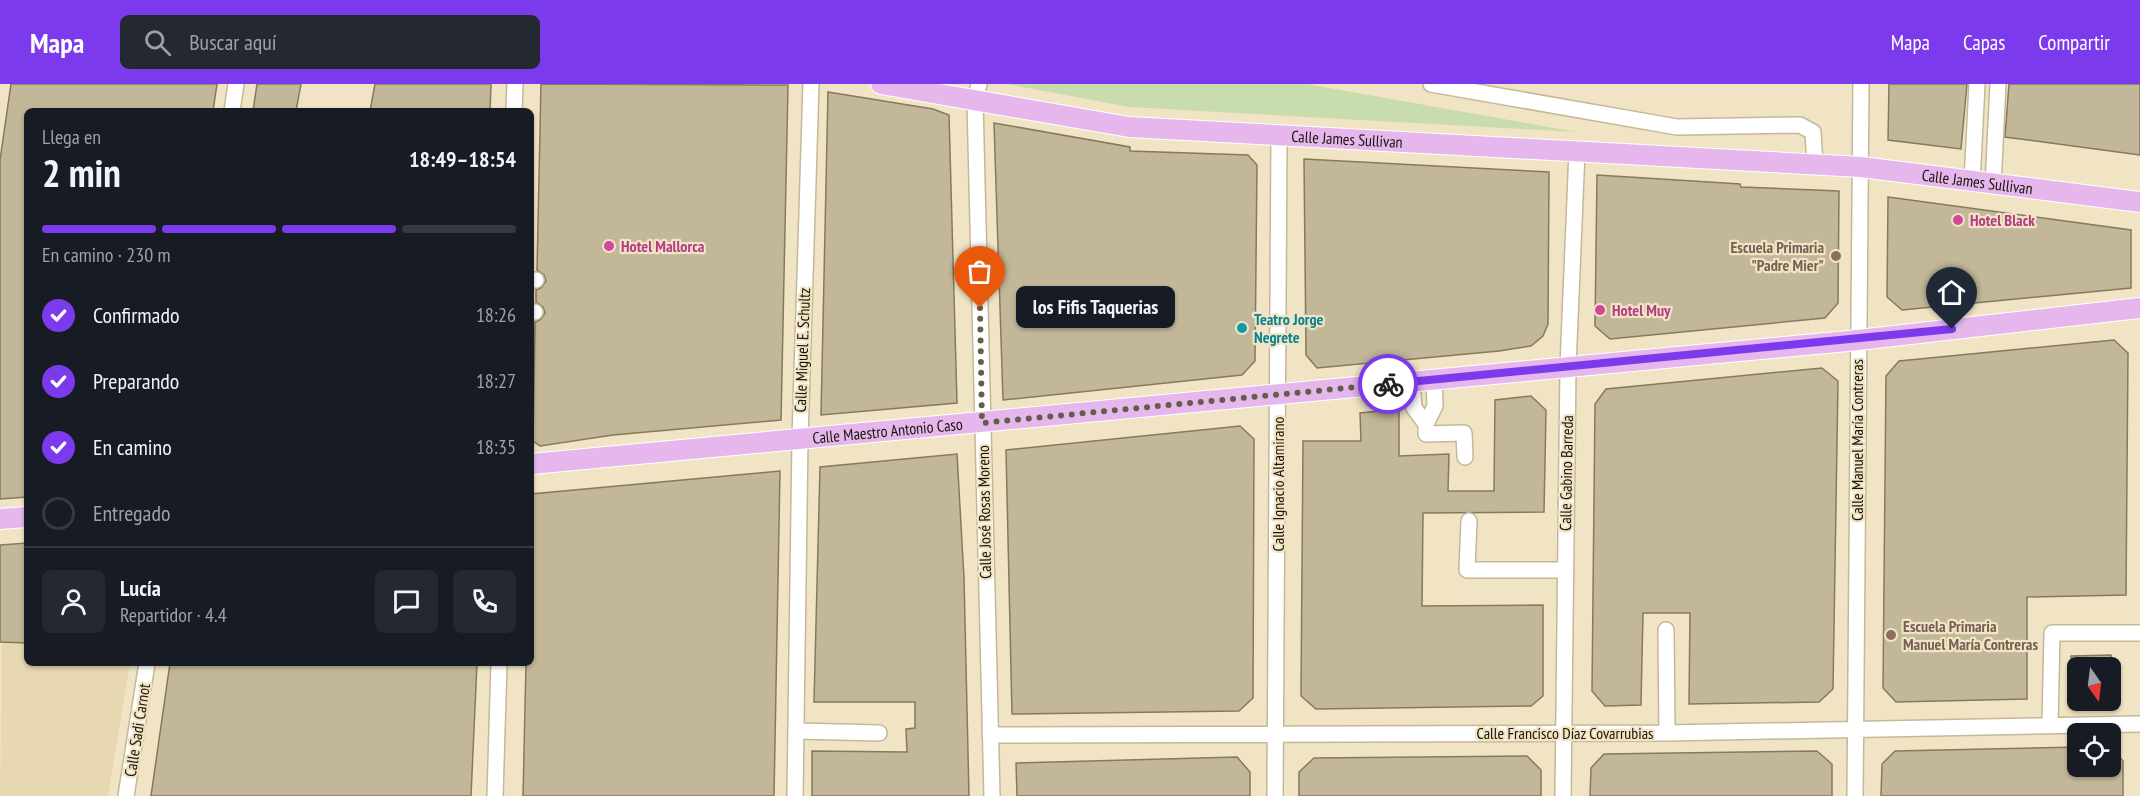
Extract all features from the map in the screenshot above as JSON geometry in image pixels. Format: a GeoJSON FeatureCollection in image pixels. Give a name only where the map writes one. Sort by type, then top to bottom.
{"type":"FeatureCollection","features":[{"type":"Feature","properties":{"kind":"main road","name":"Calle James Sullivan"},"geometry":{"type":"LineString","coordinates":[[881,84],[977,93],[1129,127],[1861,167],[1993,186],[2140,202]]}},
{"type":"Feature","properties":{"kind":"main road","name":"Calle Maestro Antonio Caso"},"geometry":{"type":"LineString","coordinates":[[534,464],[1858,340],[2140,308]]}},
{"type":"Feature","properties":{"kind":"main road"},"geometry":{"type":"LineString","coordinates":[[0,519],[24,517]]}},
{"type":"Feature","properties":{"kind":"street"},"geometry":{"type":"LineString","coordinates":[[232,108],[236,84]]}},
{"type":"Feature","properties":{"kind":"street"},"geometry":{"type":"LineString","coordinates":[[514,108],[515,84]]}},
{"type":"Feature","properties":{"kind":"street","name":"Calle Miguel E. Schultz"},"geometry":{"type":"LineString","coordinates":[[795,796],[800,438],[811,84]]}},
{"type":"Feature","properties":{"kind":"street"},"geometry":{"type":"LineString","coordinates":[[1431,84],[1677,127],[1800,125],[1813,132],[1815,165]]}},
{"type":"Feature","properties":{"kind":"street","name":"Calle Manuel María Contreras"},"geometry":{"type":"LineString","coordinates":[[1855,796],[1861,84]]}},
{"type":"Feature","properties":{"kind":"street"},"geometry":{"type":"LineString","coordinates":[[1972,183],[1977,84]]}},
{"type":"Feature","properties":{"kind":"street"},"geometry":{"type":"LineString","coordinates":[[1993,186],[1998,84]]}},
{"type":"Feature","properties":{"kind":"street","name":"Calle José Rosas Moreno"},"geometry":{"type":"LineString","coordinates":[[977,93],[982,423],[992,796]]}},
{"type":"Feature","properties":{"kind":"street","name":"Calle Ignacio Altamirano"},"geometry":{"type":"LineString","coordinates":[[1275,796],[1279,135]]}},
{"type":"Feature","properties":{"kind":"street","name":"Calle Gabino Barreda"},"geometry":{"type":"LineString","coordinates":[[1563,796],[1568,366],[1577,151]]}},
{"type":"Feature","properties":{"kind":"street"},"geometry":{"type":"LineString","coordinates":[[1434,380],[1435,406],[1426,424],[1426,435],[1464,433],[1465,457]]}},
{"type":"Feature","properties":{"kind":"street"},"geometry":{"type":"LineString","coordinates":[[1412,382],[1414,408],[1426,424]]}},
{"type":"Feature","properties":{"kind":"street"},"geometry":{"type":"LineString","coordinates":[[1469,521],[1467,570],[1564,570]]}},
{"type":"Feature","properties":{"kind":"street"},"geometry":{"type":"LineString","coordinates":[[1666,630],[1667,732]]}},
{"type":"Feature","properties":{"kind":"street"},"geometry":{"type":"LineString","coordinates":[[2050,725],[2052,633],[2140,633]]}},
{"type":"Feature","properties":{"kind":"street","name":"Calle Sadi Carnot"},"geometry":{"type":"LineString","coordinates":[[126,796],[147,666]]}},
{"type":"Feature","properties":{"kind":"street"},"geometry":{"type":"LineString","coordinates":[[495,796],[499,666]]}},
{"type":"Feature","properties":{"kind":"street","name":"Calle Francisco Díaz Covarrubias"},"geometry":{"type":"LineString","coordinates":[[990,735],[1563,733],[2140,724]]}},
{"type":"Feature","properties":{"kind":"street"},"geometry":{"type":"LineString","coordinates":[[796,731],[879,733]]}},
{"type":"Feature","properties":{"kind":"shaded area"},"geometry":{"type":"Polygon","coordinates":[[[2,642],[24,644],[24,666],[130,666],[108,796],[0,796],[2,642]]]}},
{"type":"Feature","properties":{"kind":"green space"},"geometry":{"type":"Polygon","coordinates":[[[1007,84],[1307,84],[1576,132],[1129,107],[1007,84]]]}},
{"type":"Feature","properties":{"kind":"building"},"geometry":{"type":"Polygon","coordinates":[[[11,84],[217,84],[213,108],[24,108],[24,497],[0,499],[0,160],[11,84]]]}},
{"type":"Feature","properties":{"kind":"building"},"geometry":{"type":"Polygon","coordinates":[[[257,84],[301,84],[297,108],[253,108],[257,84]]]}},
{"type":"Feature","properties":{"kind":"building"},"geometry":{"type":"Polygon","coordinates":[[[375,84],[491,84],[490,108],[371,108],[375,84]]]}},
{"type":"Feature","properties":{"kind":"building"},"geometry":{"type":"Polygon","coordinates":[[[541,84],[788,85],[781,420],[613,435],[540,446],[534,442],[535,322],[540,320],[545,313],[543,307],[536,302],[536,290],[541,288],[546,281],[544,275],[537,270],[541,84]]]}},
{"type":"Feature","properties":{"kind":"building"},"geometry":{"type":"Polygon","coordinates":[[[1889,84],[1967,84],[1961,149],[1888,140],[1889,84]]]}},
{"type":"Feature","properties":{"kind":"building"},"geometry":{"type":"Polygon","coordinates":[[[2009,84],[2140,84],[2140,155],[2005,137],[2009,84]]]}},
{"type":"Feature","properties":{"kind":"building"},"geometry":{"type":"Polygon","coordinates":[[[828,92],[933,109],[949,115],[957,403],[821,415],[828,92]]]}},
{"type":"Feature","properties":{"kind":"building"},"geometry":{"type":"Polygon","coordinates":[[[994,123],[1130,147],[1130,151],[1248,155],[1257,165],[1255,361],[1242,375],[1003,400],[994,123]]]}},
{"type":"Feature","properties":{"kind":"building"},"geometry":{"type":"Polygon","coordinates":[[[1304,159],[1549,172],[1548,324],[1543,336],[1531,346],[1499,351],[1317,368],[1306,355],[1304,159]]]}},
{"type":"Feature","properties":{"kind":"building"},"geometry":{"type":"Polygon","coordinates":[[[1597,175],[1740,184],[1741,187],[1839,191],[1838,303],[1825,318],[1610,339],[1595,326],[1597,175]]]}},
{"type":"Feature","properties":{"kind":"building"},"geometry":{"type":"Polygon","coordinates":[[[1888,197],[2131,230],[2131,288],[1902,310],[1887,297],[1888,197]]]}},
{"type":"Feature","properties":{"kind":"building"},"geometry":{"type":"Polygon","coordinates":[[[2114,340],[2128,353],[2126,595],[2027,597],[2027,699],[1896,702],[1883,688],[1886,376],[1899,361],[2114,340]]]}},
{"type":"Feature","properties":{"kind":"building"},"geometry":{"type":"Polygon","coordinates":[[[1822,368],[1838,381],[1833,689],[1819,702],[1689,704],[1690,613],[1643,613],[1641,705],[1605,706],[1592,691],[1595,404],[1606,389],[1822,368]]]}},
{"type":"Feature","properties":{"kind":"building"},"geometry":{"type":"Polygon","coordinates":[[[1531,396],[1546,410],[1544,512],[1423,513],[1422,606],[1543,605],[1543,696],[1531,706],[1316,709],[1301,696],[1303,441],[1361,441],[1360,413],[1399,409],[1399,456],[1449,454],[1448,491],[1494,491],[1495,400],[1531,396]]]}},
{"type":"Feature","properties":{"kind":"building"},"geometry":{"type":"Polygon","coordinates":[[[1240,426],[1254,439],[1253,698],[1239,711],[1012,714],[1006,450],[1240,426]]]}},
{"type":"Feature","properties":{"kind":"building"},"geometry":{"type":"Polygon","coordinates":[[[957,454],[964,578],[969,796],[812,796],[812,751],[907,752],[906,729],[915,728],[915,702],[814,702],[820,467],[957,454]]]}},
{"type":"Feature","properties":{"kind":"building"},"geometry":{"type":"Polygon","coordinates":[[[780,471],[774,796],[523,796],[526,666],[534,666],[534,494],[780,471]]]}},
{"type":"Feature","properties":{"kind":"building"},"geometry":{"type":"Polygon","coordinates":[[[24,543],[24,643],[0,642],[0,545],[24,543]]]}},
{"type":"Feature","properties":{"kind":"building"},"geometry":{"type":"Polygon","coordinates":[[[2111,655],[2111,657],[2071,657],[2111,655]]]}},
{"type":"Feature","properties":{"kind":"building"},"geometry":{"type":"Polygon","coordinates":[[[170,666],[477,666],[471,796],[151,796],[170,666]]]}},
{"type":"Feature","properties":{"kind":"building"},"geometry":{"type":"Polygon","coordinates":[[[2067,747],[2067,777],[2121,777],[2121,759],[2123,761],[2123,796],[1881,796],[1882,764],[1895,751],[2067,747]]]}},
{"type":"Feature","properties":{"kind":"building"},"geometry":{"type":"Polygon","coordinates":[[[1817,751],[1832,764],[1832,796],[1590,796],[1591,768],[1604,754],[1817,751]]]}},
{"type":"Feature","properties":{"kind":"building"},"geometry":{"type":"Polygon","coordinates":[[[1527,756],[1541,770],[1541,796],[1299,796],[1299,772],[1314,758],[1527,756]]]}},
{"type":"Feature","properties":{"kind":"building"},"geometry":{"type":"Polygon","coordinates":[[[1237,757],[1250,772],[1250,796],[1017,796],[1016,763],[1237,757]]]}},
{"type":"Feature","properties":{"kind":"way so far"},"geometry":{"type":"LineString","coordinates":[[980,308],[982,423],[1388,384]]}},
{"type":"Feature","properties":{"kind":"place","name":"Hotel Black"},"geometry":{"type":"Point","coordinates":[1958,220]}},
{"type":"Feature","properties":{"kind":"place","name":"Hotel Mallorca"},"geometry":{"type":"Point","coordinates":[609,246]}},
{"type":"Feature","properties":{"kind":"place","name":"Escuela Primaria \"Padre Mier\""},"geometry":{"type":"Point","coordinates":[1836,256]}},
{"type":"Feature","properties":{"kind":"place","name":"los Fifis Taquerias"},"geometry":{"type":"Point","coordinates":[980,308]}},
{"type":"Feature","properties":{"kind":"place","name":"Hotel Muy"},"geometry":{"type":"Point","coordinates":[1600,310]}},
{"type":"Feature","properties":{"kind":"place","name":"Teatro Jorge Negrete"},"geometry":{"type":"Point","coordinates":[1242,328]}},
{"type":"Feature","properties":{"kind":"place","name":"Escuela Primaria Manuel María Contreras"},"geometry":{"type":"Point","coordinates":[1891,635]}},
{"type":"Feature","properties":{"kind":"route"},"geometry":{"type":"LineString","coordinates":[[1388,384],[1858,340],[1952,329]]}}]}
